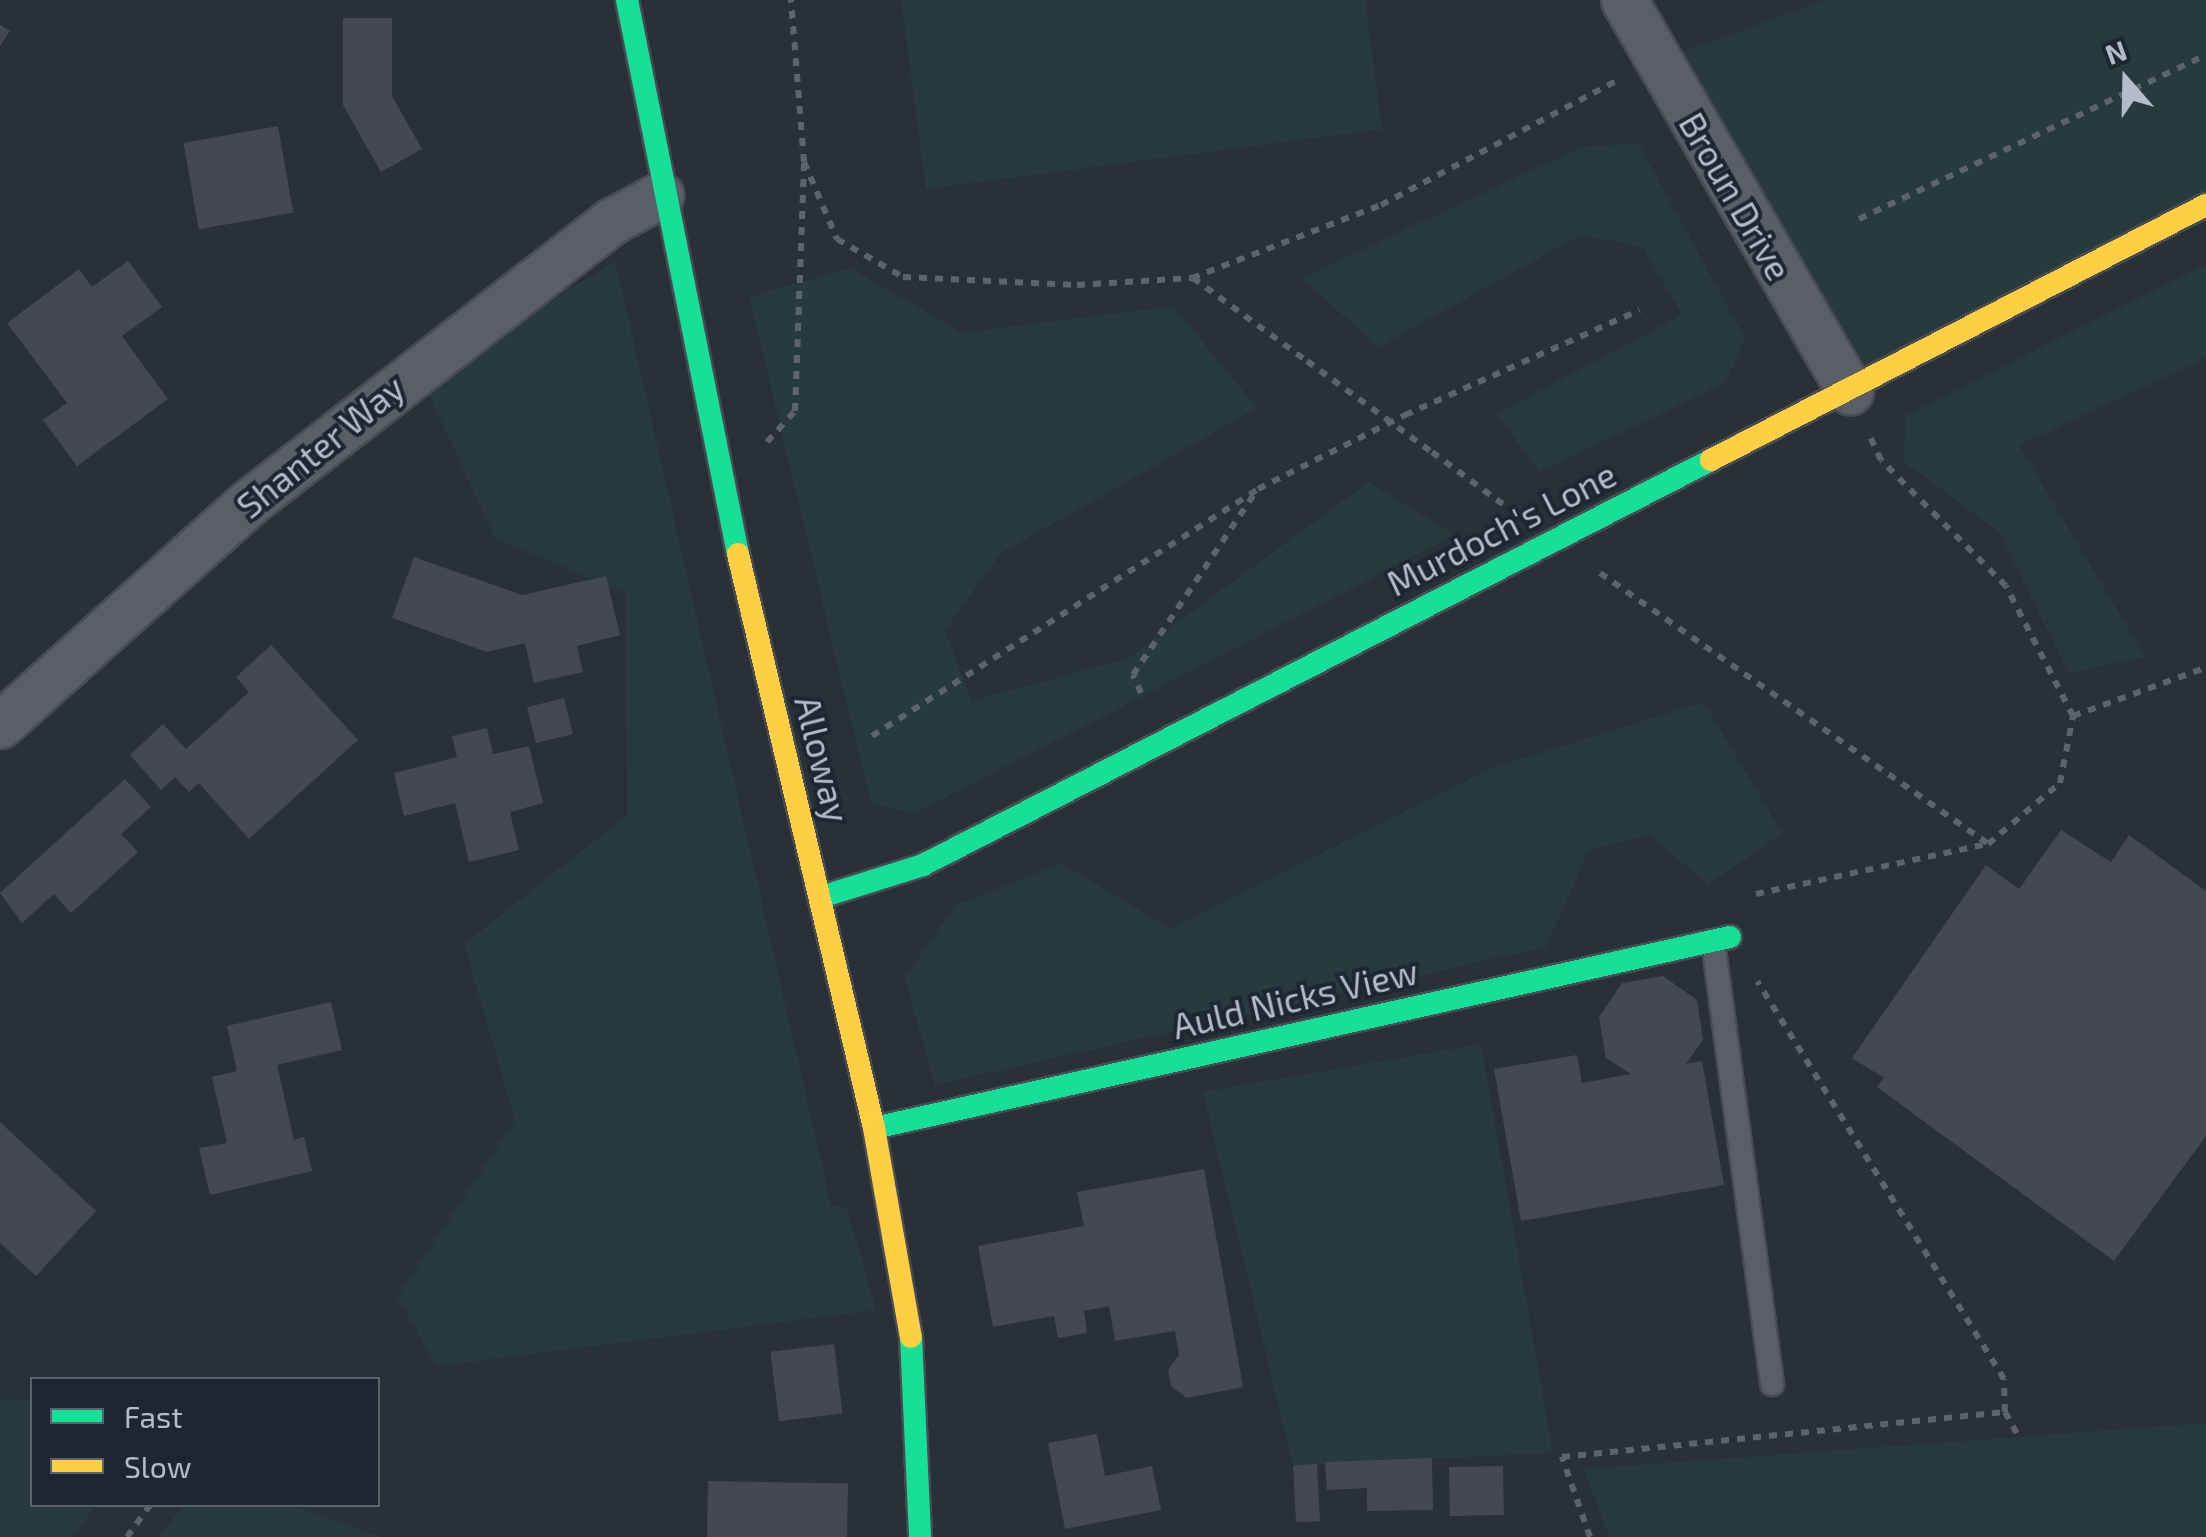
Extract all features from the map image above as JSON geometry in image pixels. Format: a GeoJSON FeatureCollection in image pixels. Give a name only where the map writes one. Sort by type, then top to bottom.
{"type":"FeatureCollection","features":[{"type":"Feature","properties":{"kind":"street","name":"Alloway"},"geometry":{"type":"LineString","coordinates":[[628,0],[661,194],[723,491],[874,1128],[911,1337],[920,1537]]}},
{"type":"Feature","properties":{"kind":"street","name":"Broun Drive"},"geometry":{"type":"LineString","coordinates":[[1624,0],[1850,392]]}},
{"type":"Feature","properties":{"kind":"street","name":"Shanter Way"},"geometry":{"type":"LineString","coordinates":[[0,725],[247,504],[612,220],[661,194]]}},
{"type":"Feature","properties":{"kind":"street","name":"Murdoch's Lone"},"geometry":{"type":"LineString","coordinates":[[821,897],[923,864],[1162,737],[1850,392],[2206,206]]}},
{"type":"Feature","properties":{"kind":"street","name":"Auld Nicks View"},"geometry":{"type":"LineString","coordinates":[[874,1128],[1722,939]]}},
{"type":"Feature","properties":{"kind":"lane"},"geometry":{"type":"LineString","coordinates":[[1722,939],[1772,1384]]}},
{"type":"Feature","properties":{"kind":"path"},"geometry":{"type":"LineString","coordinates":[[723,491],[796,410],[804,162],[791,0]]}},
{"type":"Feature","properties":{"kind":"path"},"geometry":{"type":"LineString","coordinates":[[1859,220],[2206,56]]}},
{"type":"Feature","properties":{"kind":"path"},"geometry":{"type":"LineString","coordinates":[[804,162],[836,239],[904,277],[1077,285],[1192,278],[1380,206],[1485,144],[1658,60]]}},
{"type":"Feature","properties":{"kind":"path"},"geometry":{"type":"LineString","coordinates":[[1192,278],[1553,540],[1988,844]]}},
{"type":"Feature","properties":{"kind":"path"},"geometry":{"type":"LineString","coordinates":[[872,736],[1258,490],[1405,415],[1640,310]]}},
{"type":"Feature","properties":{"kind":"path"},"geometry":{"type":"LineString","coordinates":[[1850,392],[1881,460],[2006,586],[2073,716],[2060,783],[1988,844],[1727,900],[1722,939],[2004,1379],[2005,1412],[2017,1434]]}},
{"type":"Feature","properties":{"kind":"path"},"geometry":{"type":"LineString","coordinates":[[1162,737],[1133,675],[1258,490]]}},
{"type":"Feature","properties":{"kind":"path"},"geometry":{"type":"LineString","coordinates":[[2073,716],[2202,669]]}},
{"type":"Feature","properties":{"kind":"path"},"geometry":{"type":"LineString","coordinates":[[1590,1537],[1562,1457],[2005,1412]]}},
{"type":"Feature","properties":{"kind":"path"},"geometry":{"type":"LineString","coordinates":[[127,1537],[149,1507]]}},
{"type":"Feature","properties":{"kind":"green space"},"geometry":{"type":"Polygon","coordinates":[[[901,0],[1365,0],[1382,129],[926,189],[901,0]]]}},
{"type":"Feature","properties":{"kind":"green space"},"geometry":{"type":"Polygon","coordinates":[[[1825,0],[2206,0],[2206,205],[1850,392],[1658,61],[1825,0]]]}},
{"type":"Feature","properties":{"kind":"green space"},"geometry":{"type":"Polygon","coordinates":[[[1638,143],[1745,338],[1726,382],[1539,472],[1497,414],[1682,315],[1643,247],[1581,235],[1378,347],[1302,278],[1582,147],[1638,143]]]}},
{"type":"Feature","properties":{"kind":"green space"},"geometry":{"type":"Polygon","coordinates":[[[615,261],[831,1205],[847,1209],[876,1310],[437,1366],[397,1297],[515,1120],[464,944],[627,815],[626,593],[495,538],[423,382],[615,261]]]}},
{"type":"Feature","properties":{"kind":"green space"},"geometry":{"type":"Polygon","coordinates":[[[2206,265],[2206,358],[2019,445],[2145,657],[2069,673],[1999,532],[1903,461],[1906,416],[2206,265]]]}},
{"type":"Feature","properties":{"kind":"green space"},"geometry":{"type":"Polygon","coordinates":[[[851,268],[962,333],[1173,306],[1257,408],[1001,553],[945,630],[971,701],[1127,659],[1369,482],[1455,535],[915,813],[871,804],[749,297],[851,268]]]}},
{"type":"Feature","properties":{"kind":"green space"},"geometry":{"type":"Polygon","coordinates":[[[1704,702],[1782,833],[1708,885],[1650,835],[1589,850],[1546,947],[935,1085],[905,978],[954,906],[1061,863],[1171,929],[1489,769],[1704,702]]]}},
{"type":"Feature","properties":{"kind":"green space"},"geometry":{"type":"Polygon","coordinates":[[[1481,1044],[1553,1453],[1293,1466],[1203,1092],[1481,1044]]]}},
{"type":"Feature","properties":{"kind":"green space"},"geometry":{"type":"Polygon","coordinates":[[[30,1399],[30,1507],[95,1507],[73,1537],[0,1537],[0,1401],[30,1399]]]}},
{"type":"Feature","properties":{"kind":"green space"},"geometry":{"type":"Polygon","coordinates":[[[2206,1423],[2206,1537],[1609,1537],[1584,1469],[2206,1423]]]}},
{"type":"Feature","properties":{"kind":"green space"},"geometry":{"type":"Polygon","coordinates":[[[182,1507],[295,1507],[382,1537],[158,1537],[182,1507]]]}},
{"type":"Feature","properties":{"kind":"building"},"geometry":{"type":"Polygon","coordinates":[[[343,18],[392,18],[392,96],[422,149],[381,172],[343,105],[343,18]]]}},
{"type":"Feature","properties":{"kind":"building"},"geometry":{"type":"Polygon","coordinates":[[[0,25],[10,31],[0,46],[0,25]]]}},
{"type":"Feature","properties":{"kind":"building"},"geometry":{"type":"Polygon","coordinates":[[[278,126],[293,213],[199,229],[183,143],[278,126]]]}},
{"type":"Feature","properties":{"kind":"building"},"geometry":{"type":"Polygon","coordinates":[[[128,261],[162,307],[122,336],[168,399],[77,466],[43,420],[67,403],[7,323],[79,269],[92,287],[128,261]]]}},
{"type":"Feature","properties":{"kind":"building"},"geometry":{"type":"Polygon","coordinates":[[[414,557],[522,595],[606,576],[620,635],[577,646],[583,672],[534,683],[525,643],[487,652],[392,618],[414,557]]]}},
{"type":"Feature","properties":{"kind":"building"},"geometry":{"type":"Polygon","coordinates":[[[271,645],[358,740],[249,839],[199,783],[189,792],[175,777],[161,790],[130,755],[163,724],[186,749],[249,692],[236,677],[271,645]]]}},
{"type":"Feature","properties":{"kind":"building"},"geometry":{"type":"Polygon","coordinates":[[[564,698],[573,734],[536,743],[527,707],[564,698]]]}},
{"type":"Feature","properties":{"kind":"building"},"geometry":{"type":"Polygon","coordinates":[[[487,728],[493,754],[529,746],[543,803],[510,812],[519,850],[469,862],[455,803],[404,816],[394,773],[457,757],[452,736],[487,728]]]}},
{"type":"Feature","properties":{"kind":"building"},"geometry":{"type":"Polygon","coordinates":[[[125,779],[151,807],[121,834],[138,852],[71,913],[54,894],[22,923],[0,893],[125,779]]]}},
{"type":"Feature","properties":{"kind":"building"},"geometry":{"type":"Polygon","coordinates":[[[2061,830],[2111,862],[2129,835],[2206,891],[2206,1136],[2114,1261],[1877,1087],[1884,1078],[1852,1058],[1986,865],[2019,889],[2061,830]]]}},
{"type":"Feature","properties":{"kind":"building"},"geometry":{"type":"Polygon","coordinates":[[[1663,976],[1697,1000],[1703,1040],[1686,1064],[1702,1061],[1724,1185],[1521,1221],[1494,1069],[1577,1055],[1582,1083],[1631,1074],[1606,1058],[1599,1017],[1622,983],[1663,976]]]}},
{"type":"Feature","properties":{"kind":"building"},"geometry":{"type":"Polygon","coordinates":[[[331,1002],[342,1050],[277,1065],[294,1140],[304,1137],[312,1171],[210,1195],[199,1148],[227,1143],[212,1077],[237,1071],[227,1026],[331,1002]]]}},
{"type":"Feature","properties":{"kind":"building"},"geometry":{"type":"Polygon","coordinates":[[[0,1122],[96,1211],[36,1276],[0,1243],[0,1122]]]}},
{"type":"Feature","properties":{"kind":"building"},"geometry":{"type":"Polygon","coordinates":[[[1204,1169],[1243,1387],[1187,1398],[1171,1386],[1168,1370],[1179,1355],[1175,1331],[1115,1341],[1109,1306],[1084,1311],[1087,1333],[1058,1338],[1054,1316],[993,1327],[978,1246],[1084,1226],[1077,1192],[1204,1169]]]}},
{"type":"Feature","properties":{"kind":"building"},"geometry":{"type":"Polygon","coordinates":[[[834,1344],[843,1413],[779,1421],[770,1352],[834,1344]]]}},
{"type":"Feature","properties":{"kind":"building"},"geometry":{"type":"Polygon","coordinates":[[[1097,1434],[1105,1476],[1152,1466],[1161,1510],[1065,1529],[1048,1443],[1097,1434]]]}},
{"type":"Feature","properties":{"kind":"building"},"geometry":{"type":"Polygon","coordinates":[[[1432,1458],[1433,1510],[1367,1511],[1367,1488],[1327,1490],[1325,1462],[1432,1458]]]}},
{"type":"Feature","properties":{"kind":"building"},"geometry":{"type":"Polygon","coordinates":[[[1317,1464],[1320,1521],[1296,1522],[1293,1465],[1317,1464]]]}},
{"type":"Feature","properties":{"kind":"building"},"geometry":{"type":"Polygon","coordinates":[[[1503,1466],[1504,1515],[1450,1516],[1449,1467],[1503,1466]]]}},
{"type":"Feature","properties":{"kind":"building"},"geometry":{"type":"Polygon","coordinates":[[[708,1481],[848,1483],[847,1537],[707,1537],[708,1481]]]}},
{"type":"Feature","properties":{"kind":"traffic: fast"},"geometry":{"type":"LineString","coordinates":[[627,0],[738,554]]}},
{"type":"Feature","properties":{"kind":"traffic: fast"},"geometry":{"type":"LineString","coordinates":[[821,897],[923,865],[1711,460]]}},
{"type":"Feature","properties":{"kind":"traffic: fast"},"geometry":{"type":"LineString","coordinates":[[874,1128],[1730,937]]}},
{"type":"Feature","properties":{"kind":"traffic: fast"},"geometry":{"type":"LineString","coordinates":[[911,1337],[920,1537]]}},
{"type":"Feature","properties":{"kind":"traffic: slow"},"geometry":{"type":"LineString","coordinates":[[1711,460],[2206,205]]}},
{"type":"Feature","properties":{"kind":"traffic: slow"},"geometry":{"type":"LineString","coordinates":[[738,554],[874,1128],[911,1337]]}}]}
